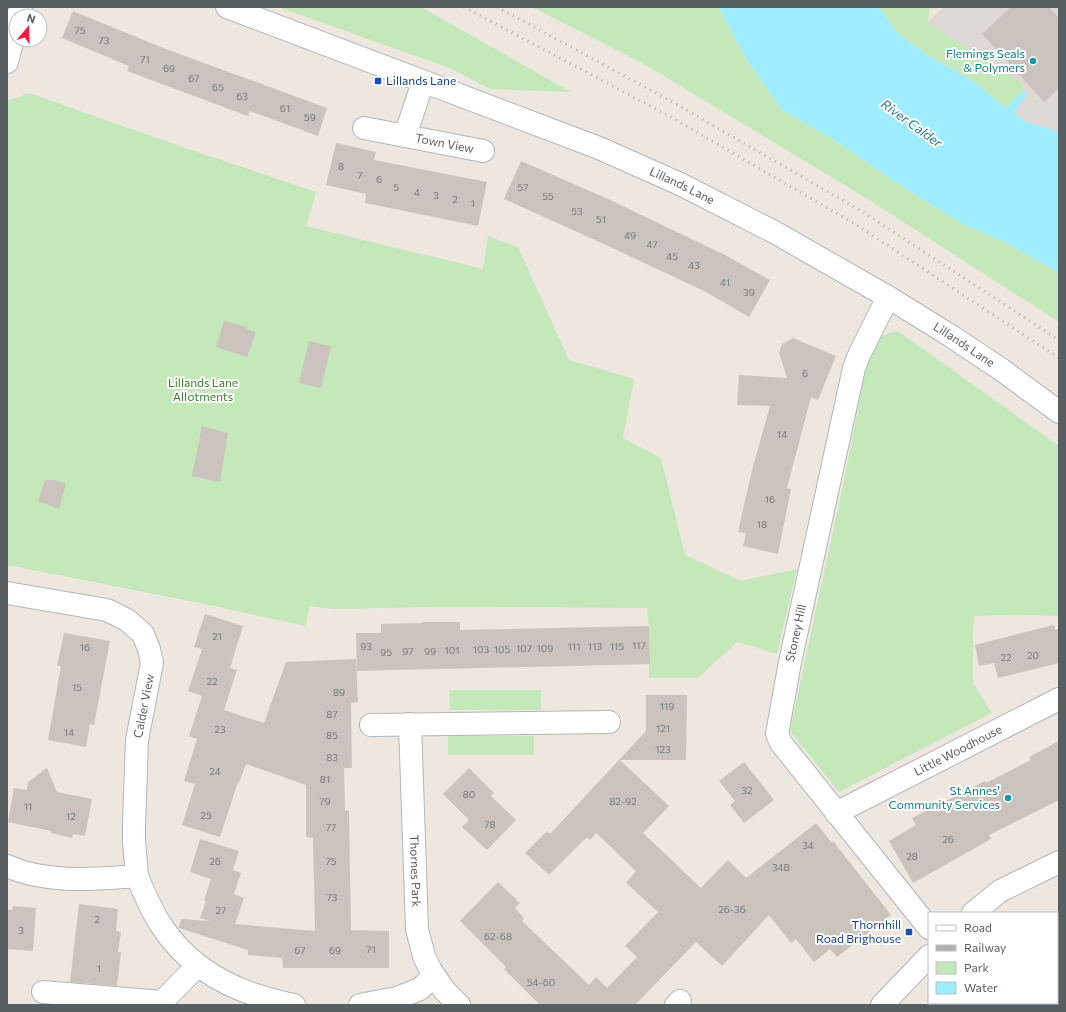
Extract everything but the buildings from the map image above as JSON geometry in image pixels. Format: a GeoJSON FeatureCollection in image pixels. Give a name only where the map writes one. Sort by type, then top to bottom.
{"type":"FeatureCollection","features":[{"type":"Feature","properties":{"kind":"street","name":"Lillands Lane"},"geometry":{"type":"LineString","coordinates":[[227,7],[599,148],[680,184],[776,233],[888,297],[1002,370],[1059,412]]}},
{"type":"Feature","properties":{"kind":"street"},"geometry":{"type":"LineString","coordinates":[[7,62],[10,48]]}},
{"type":"Feature","properties":{"kind":"street","name":"Town View"},"geometry":{"type":"LineString","coordinates":[[405,136],[423,82]]}},
{"type":"Feature","properties":{"kind":"street","name":"Town View"},"geometry":{"type":"LineString","coordinates":[[364,128],[483,151]]}},
{"type":"Feature","properties":{"kind":"street","name":"Stoney Hill"},"geometry":{"type":"LineString","coordinates":[[888,297],[854,368],[790,662],[777,734],[781,743],[928,927]]}},
{"type":"Feature","properties":{"kind":"street","name":"Calder View"},"geometry":{"type":"LineString","coordinates":[[7,593],[107,610],[127,620],[143,634],[149,649],[152,663],[137,740],[134,824],[137,876],[148,902],[162,926],[179,948],[197,966],[222,981],[248,993],[276,1002],[294,1005]]}},
{"type":"Feature","properties":{"kind":"street","name":"Little Woodhouse"},"geometry":{"type":"LineString","coordinates":[[836,813],[1059,700]]}},
{"type":"Feature","properties":{"kind":"street"},"geometry":{"type":"LineString","coordinates":[[371,725],[609,722]]}},
{"type":"Feature","properties":{"kind":"street","name":"Thornes Park"},"geometry":{"type":"LineString","coordinates":[[410,724],[417,929],[424,956],[434,976],[444,992],[459,1005]]}},
{"type":"Feature","properties":{"kind":"street"},"geometry":{"type":"LineString","coordinates":[[974,912],[1000,890],[1059,862]]}},
{"type":"Feature","properties":{"kind":"street"},"geometry":{"type":"LineString","coordinates":[[7,866],[17,871],[34,875],[82,880],[137,876]]}},
{"type":"Feature","properties":{"kind":"street"},"geometry":{"type":"LineString","coordinates":[[882,1005],[928,957]]}},
{"type":"Feature","properties":{"kind":"street"},"geometry":{"type":"LineString","coordinates":[[43,992],[162,1002],[197,966]]}},
{"type":"Feature","properties":{"kind":"street"},"geometry":{"type":"LineString","coordinates":[[360,1005],[397,998],[420,988],[434,976]]}},
{"type":"Feature","properties":{"kind":"shaded area"},"geometry":{"type":"Polygon","coordinates":[[[943,7],[1059,7],[1059,133],[1026,122],[1014,113],[1027,94],[1023,91],[1024,84],[927,23],[943,7]]]}},
{"type":"Feature","properties":{"kind":"green space"},"geometry":{"type":"Polygon","coordinates":[[[278,7],[421,7],[571,92],[490,89],[452,69],[278,7]]]}},
{"type":"Feature","properties":{"kind":"green space"},"geometry":{"type":"Polygon","coordinates":[[[532,7],[719,7],[745,57],[782,110],[831,138],[909,191],[965,225],[1005,242],[1059,273],[1059,322],[866,198],[644,64],[532,7]]]}},
{"type":"Feature","properties":{"kind":"green space"},"geometry":{"type":"Polygon","coordinates":[[[879,7],[930,7],[928,23],[1024,84],[1023,91],[1006,108],[973,81],[929,56],[898,34],[879,7]]]}},
{"type":"Feature","properties":{"kind":"green space","name":"Lillands Lane Allotments"},"geometry":{"type":"Polygon","coordinates":[[[29,93],[316,192],[306,226],[483,269],[488,236],[518,247],[569,360],[634,379],[623,438],[661,458],[685,555],[741,581],[797,569],[777,654],[737,642],[698,678],[649,678],[649,626],[647,608],[441,607],[333,609],[310,606],[305,626],[195,602],[7,565],[7,101],[29,93]]]}},
{"type":"Feature","properties":{"kind":"green space"},"geometry":{"type":"Polygon","coordinates":[[[898,331],[1059,446],[1059,616],[975,616],[973,627],[973,683],[992,713],[839,792],[790,731],[844,480],[870,347],[882,336],[898,331]]]}},
{"type":"Feature","properties":{"kind":"green space"},"geometry":{"type":"Polygon","coordinates":[[[449,690],[541,690],[541,710],[450,710],[449,690]]]}},
{"type":"Feature","properties":{"kind":"green space"},"geometry":{"type":"Polygon","coordinates":[[[448,736],[534,736],[534,755],[448,755],[448,736]]]}},
{"type":"Feature","properties":{"kind":"water","name":"River Calder"},"geometry":{"type":"Polygon","coordinates":[[[719,7],[879,7],[898,34],[929,56],[973,81],[1006,108],[1023,91],[1027,94],[1014,113],[1026,122],[1059,132],[1059,273],[1005,242],[965,225],[909,191],[831,138],[782,110],[745,57],[719,7]]]}},
{"type":"Feature","properties":{"kind":"railway"},"geometry":{"type":"LineString","coordinates":[[464,7],[669,116],[855,224],[1059,358]]}},
{"type":"Feature","properties":{"kind":"railway"},"geometry":{"type":"LineString","coordinates":[[497,7],[676,104],[863,212],[1059,340]]}},
{"type":"Feature","properties":{"kind":"place","name":"Flemings Seals & Polymers"},"geometry":{"type":"Point","coordinates":[1033,61]}},
{"type":"Feature","properties":{"kind":"place","name":"Lillands Lane"},"geometry":{"type":"Point","coordinates":[378,81]}},
{"type":"Feature","properties":{"kind":"place","name":"St Annes' Community Services"},"geometry":{"type":"Point","coordinates":[1008,798]}},
{"type":"Feature","properties":{"kind":"place","name":"Thornhill Road Brighouse"},"geometry":{"type":"Point","coordinates":[909,932]}}]}
